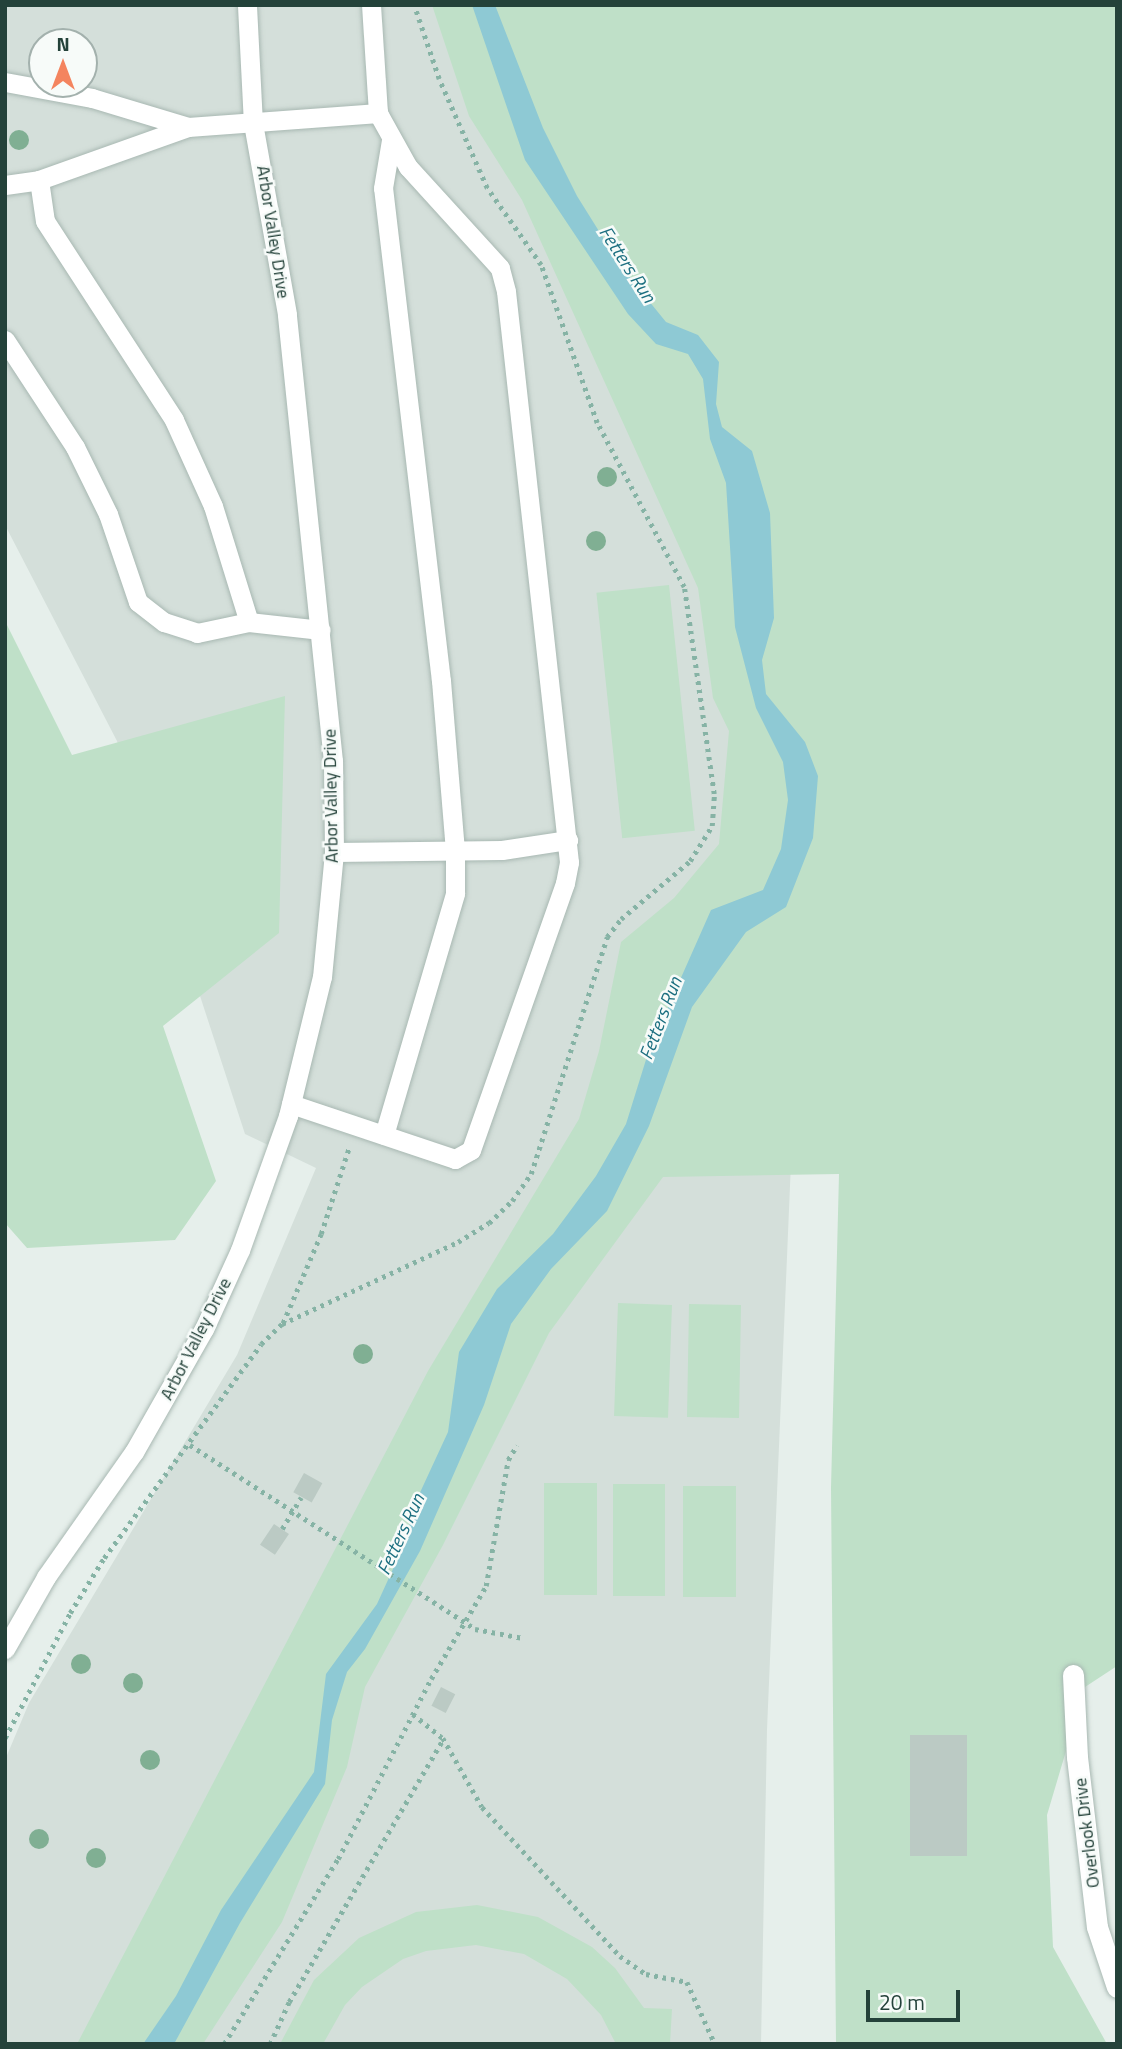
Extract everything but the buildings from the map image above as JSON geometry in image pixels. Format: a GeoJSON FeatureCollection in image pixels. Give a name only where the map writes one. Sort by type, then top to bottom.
{"type":"FeatureCollection","features":[{"type":"Feature","properties":{"kind":"street","name":"Overlook Drive"},"geometry":{"type":"LineString","coordinates":[[1073,1675],[1097,1927],[1117,1987]]}},
{"type":"Feature","properties":{"kind":"lane","name":"Arbor Valley Drive"},"geometry":{"type":"LineString","coordinates":[[5,1649],[46,1577],[134,1452],[178,1380],[240,1250],[291,1104],[322,977],[334,852],[333,761],[321,630],[303,504],[286,314],[253,124],[247,5]]}},
{"type":"Feature","properties":{"kind":"lane"},"geometry":{"type":"LineString","coordinates":[[291,1104],[455,1159],[471,1150],[565,883],[568,840],[500,268],[408,167],[391,140],[378,113],[371,5]]}},
{"type":"Feature","properties":{"kind":"lane"},"geometry":{"type":"LineString","coordinates":[[5,82],[92,98],[188,127]]}},
{"type":"Feature","properties":{"kind":"lane"},"geometry":{"type":"LineString","coordinates":[[5,185],[39,180],[188,127],[378,113]]}},
{"type":"Feature","properties":{"kind":"lane"},"geometry":{"type":"LineString","coordinates":[[384,1135],[454,893],[455,851],[441,681],[383,188],[391,140]]}},
{"type":"Feature","properties":{"kind":"lane"},"geometry":{"type":"LineString","coordinates":[[39,180],[45,221],[174,420],[213,506],[249,622]]}},
{"type":"Feature","properties":{"kind":"lane"},"geometry":{"type":"LineString","coordinates":[[5,340],[75,447],[107,514],[138,602],[164,622],[197,632],[249,622],[321,630]]}},
{"type":"Feature","properties":{"kind":"lane"},"geometry":{"type":"LineString","coordinates":[[334,852],[502,850],[568,840]]}},
{"type":"Feature","properties":{"kind":"path"},"geometry":{"type":"LineString","coordinates":[[282,1324],[321,1234],[356,1126]]}},
{"type":"Feature","properties":{"kind":"path"},"geometry":{"type":"LineString","coordinates":[[190,1444],[291,1513],[465,1623],[499,1636],[523,1638]]}},
{"type":"Feature","properties":{"kind":"path"},"geometry":{"type":"LineString","coordinates":[[224,2044],[338,1859],[413,1714],[486,1586],[508,1460],[517,1445]]}},
{"type":"Feature","properties":{"kind":"path"},"geometry":{"type":"LineString","coordinates":[[282,1529],[301,1497]]}},
{"type":"Feature","properties":{"kind":"path"},"geometry":{"type":"LineString","coordinates":[[413,1714],[443,1738],[482,1807],[621,1956],[646,1974],[687,1982],[715,2044]]}},
{"type":"Feature","properties":{"kind":"path"},"geometry":{"type":"LineString","coordinates":[[270,2044],[289,2002],[331,1937],[443,1738]]}},
{"type":"Feature","properties":{"kind":"shaded area"},"geometry":{"type":"Polygon","coordinates":[[[5,5],[504,5],[813,642],[767,1730],[761,2044],[5,2044],[5,1760],[29,1703],[237,1355],[316,1168],[245,1134],[117,741],[5,525],[5,5]]]}},
{"type":"Feature","properties":{"kind":"green space"},"geometry":{"type":"Polygon","coordinates":[[[432,5],[1117,5],[1117,1666],[1085,1687],[1047,1815],[1053,1947],[1107,2044],[836,2044],[831,1488],[839,1174],[663,1177],[549,1333],[443,1545],[365,1687],[347,1767],[282,1922],[203,2044],[77,2044],[428,1371],[579,1119],[599,1051],[621,942],[674,898],[719,844],[729,731],[713,698],[698,588],[522,200],[469,116],[432,5]]]}},
{"type":"Feature","properties":{"kind":"green space"},"geometry":{"type":"Polygon","coordinates":[[[669,585],[695,831],[622,838],[596,593],[669,585]]]}},
{"type":"Feature","properties":{"kind":"green space"},"geometry":{"type":"Polygon","coordinates":[[[5,621],[72,755],[285,696],[279,933],[163,1026],[216,1181],[175,1240],[27,1248],[5,1223],[5,621]]]}},
{"type":"Feature","properties":{"kind":"green space"},"geometry":{"type":"Polygon","coordinates":[[[618,1303],[672,1305],[668,1418],[614,1416],[618,1303]]]}},
{"type":"Feature","properties":{"kind":"green space"},"geometry":{"type":"Polygon","coordinates":[[[689,1304],[741,1305],[739,1418],[687,1417],[689,1304]]]}},
{"type":"Feature","properties":{"kind":"green space"},"geometry":{"type":"Polygon","coordinates":[[[544,1483],[597,1483],[597,1595],[544,1595],[544,1483]]]}},
{"type":"Feature","properties":{"kind":"green space"},"geometry":{"type":"Polygon","coordinates":[[[613,1484],[665,1484],[665,1596],[613,1596],[613,1484]]]}},
{"type":"Feature","properties":{"kind":"green space"},"geometry":{"type":"Polygon","coordinates":[[[683,1486],[736,1486],[736,1597],[683,1597],[683,1486]]]}},
{"type":"Feature","properties":{"kind":"green space"},"geometry":{"type":"Polygon","coordinates":[[[477,1905],[538,1917],[592,1947],[615,1968],[644,2008],[672,2009],[670,2044],[616,2044],[601,2015],[567,1979],[524,1954],[476,1945],[426,1951],[403,1959],[362,1987],[345,2005],[323,2044],[280,2044],[314,1980],[359,1938],[416,1912],[477,1905]]]}},
{"type":"Feature","properties":{"kind":"water"},"geometry":{"type":"Polygon","coordinates":[[[472,5],[495,5],[543,128],[577,196],[622,268],[666,322],[698,335],[719,362],[716,404],[722,427],[752,451],[770,513],[774,618],[762,660],[766,694],[805,742],[818,776],[813,838],[786,907],[746,932],[692,1007],[649,1126],[607,1211],[551,1269],[511,1324],[484,1405],[420,1551],[365,1649],[347,1672],[332,1720],[325,1784],[240,1923],[174,2044],[143,2044],[176,1996],[221,1910],[314,1772],[326,1674],[377,1604],[403,1547],[417,1499],[448,1432],[459,1352],[497,1289],[553,1234],[596,1176],[626,1124],[649,1050],[711,910],[763,890],[781,849],[788,800],[783,762],[756,708],[735,627],[726,483],[710,439],[703,379],[688,354],[656,344],[628,314],[525,160],[472,5]]]}},
{"type":"Feature","properties":{"kind":"water label","name":"Fetters Run"},"geometry":{"type":"Point","coordinates":[628,264]}},
{"type":"Feature","properties":{"kind":"water label","name":"Fetters Run"},"geometry":{"type":"Point","coordinates":[660,1018]}},
{"type":"Feature","properties":{"kind":"water label","name":"Fetters Run"},"geometry":{"type":"Point","coordinates":[400,1534]}}]}
